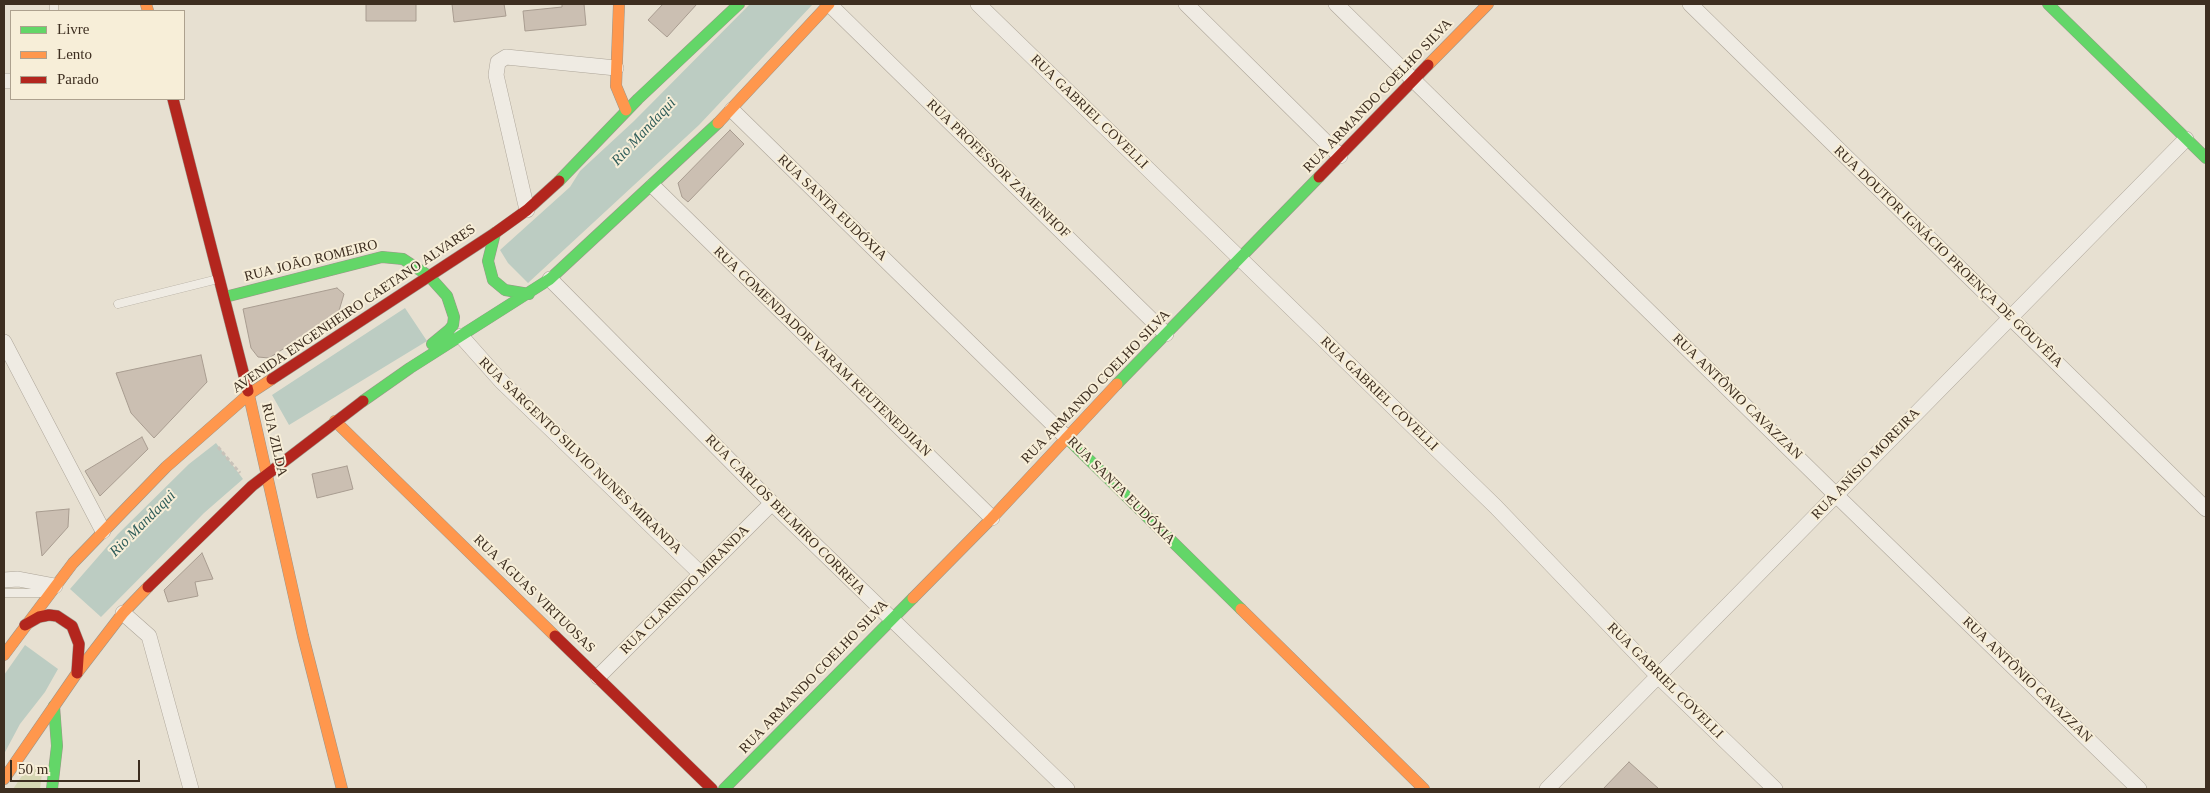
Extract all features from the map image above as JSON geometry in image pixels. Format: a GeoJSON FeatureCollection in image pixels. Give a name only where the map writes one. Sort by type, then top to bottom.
{"type":"FeatureCollection","features":[{"type":"Feature","properties":{"kind":"main road"},"geometry":{"type":"LineString","coordinates":[[619,4],[616,86],[626,110]]}},
{"type":"Feature","properties":{"kind":"main road","name":"AVENIDA ENGENHEIRO CAETANO ALVARES"},"geometry":{"type":"LineString","coordinates":[[4,655],[53,589],[103,531],[166,467],[249,394],[496,233],[527,210],[554,186],[626,110],[739,4]]}},
{"type":"Feature","properties":{"kind":"main road"},"geometry":{"type":"LineString","coordinates":[[4,780],[77,673],[123,613],[252,486],[335,421],[410,368],[550,279],[653,186],[732,110],[829,4]]}},
{"type":"Feature","properties":{"kind":"main road","name":"RUA ARMANDO COELHO SILVA"},"geometry":{"type":"LineString","coordinates":[[724,789],[992,518],[1166,334],[1415,81],[1488,4]]}},
{"type":"Feature","properties":{"kind":"main road"},"geometry":{"type":"LineString","coordinates":[[2048,4],[2206,158]]}},
{"type":"Feature","properties":{"kind":"main road","name":"RUA ZILDA"},"geometry":{"type":"LineString","coordinates":[[173,100],[249,394],[303,636],[342,789]]}},
{"type":"Feature","properties":{"kind":"main road"},"geometry":{"type":"LineString","coordinates":[[496,233],[488,261],[493,280],[505,290],[529,294]]}},
{"type":"Feature","properties":{"kind":"main road","name":"RUA JOÃO ROMEIRO"},"geometry":{"type":"LineString","coordinates":[[225,297],[382,257],[403,259],[415,264],[429,276],[447,296],[452,308],[453,324],[449,330],[416,356],[410,368]]}},
{"type":"Feature","properties":{"kind":"main road","name":"RUA ÁGUAS VIRTUOSAS"},"geometry":{"type":"LineString","coordinates":[[335,421],[712,789]]}},
{"type":"Feature","properties":{"kind":"main road","name":"RUA SANTA EUDÓXIA"},"geometry":{"type":"LineString","coordinates":[[1067,438],[1424,789]]}},
{"type":"Feature","properties":{"kind":"main road"},"geometry":{"type":"LineString","coordinates":[[25,625],[49,615],[57,616],[72,626],[77,636],[79,650],[77,673]]}},
{"type":"Feature","properties":{"kind":"main road"},"geometry":{"type":"LineString","coordinates":[[52,789],[57,746],[54,706]]}},
{"type":"Feature","properties":{"kind":"street","name":"RUA PROFESSOR ZAMENHOF"},"geometry":{"type":"LineString","coordinates":[[829,4],[1166,334]]}},
{"type":"Feature","properties":{"kind":"street","name":"RUA GABRIEL COVELLI"},"geometry":{"type":"LineString","coordinates":[[978,4],[1496,507],[1658,676],[1775,789]]}},
{"type":"Feature","properties":{"kind":"street"},"geometry":{"type":"LineString","coordinates":[[1186,4],[1340,156]]}},
{"type":"Feature","properties":{"kind":"street","name":"RUA ANTÔNIO CAVAZZAN"},"geometry":{"type":"LineString","coordinates":[[1336,4],[1836,495],[2139,789]]}},
{"type":"Feature","properties":{"kind":"street","name":"RUA DOUTOR IGNÁCIO PROENÇA DE GOUVÊIA"},"geometry":{"type":"LineString","coordinates":[[1690,4],[2206,509]]}},
{"type":"Feature","properties":{"kind":"street"},"geometry":{"type":"LineString","coordinates":[[527,210],[496,74],[498,62],[506,57],[616,68]]}},
{"type":"Feature","properties":{"kind":"street","name":"RUA SANTA EUDÓXIA"},"geometry":{"type":"LineString","coordinates":[[732,110],[1067,438]]}},
{"type":"Feature","properties":{"kind":"street","name":"RUA ANÍSIO MOREIRA"},"geometry":{"type":"LineString","coordinates":[[1547,789],[2186,139]]}},
{"type":"Feature","properties":{"kind":"street","name":"RUA COMENDADOR VARAM KEUTENEDJIAN"},"geometry":{"type":"LineString","coordinates":[[653,186],[992,518]]}},
{"type":"Feature","properties":{"kind":"street","name":"RUA CARLOS BELMIRO CORREIA"},"geometry":{"type":"LineString","coordinates":[[550,279],[772,503],[1067,789]]}},
{"type":"Feature","properties":{"kind":"street","name":"RUA SARGENTO SILVIO NUNES MIRANDA"},"geometry":{"type":"LineString","coordinates":[[461,336],[501,381],[701,574]]}},
{"type":"Feature","properties":{"kind":"street"},"geometry":{"type":"LineString","coordinates":[[4,342],[103,531]]}},
{"type":"Feature","properties":{"kind":"street","name":"RUA CLARINDO MIRANDA"},"geometry":{"type":"LineString","coordinates":[[598,677],[772,503]]}},
{"type":"Feature","properties":{"kind":"street"},"geometry":{"type":"LineString","coordinates":[[4,590],[18,579],[53,589]]}},
{"type":"Feature","properties":{"kind":"street"},"geometry":{"type":"LineString","coordinates":[[123,613],[149,636],[191,789]]}},
{"type":"Feature","properties":{"kind":"lane"},"geometry":{"type":"LineString","coordinates":[[118,304],[220,279]]}},
{"type":"Feature","properties":{"kind":"path"},"geometry":{"type":"LineString","coordinates":[[206,432],[252,486]]}},
{"type":"Feature","properties":{"kind":"green space"},"geometry":{"type":"Polygon","coordinates":[[[28,767],[34,767],[42,774],[40,789],[13,789],[28,767]]]}},
{"type":"Feature","properties":{"kind":"water","name":"Rio Mandaqui"},"geometry":{"type":"Polygon","coordinates":[[[750,4],[813,4],[699,125],[528,283],[508,263],[500,250],[570,187],[580,171],[634,121],[750,4]]]}},
{"type":"Feature","properties":{"kind":"water"},"geometry":{"type":"Polygon","coordinates":[[[405,308],[427,341],[289,425],[272,395],[405,308]]]}},
{"type":"Feature","properties":{"kind":"water","name":"Rio Mandaqui"},"geometry":{"type":"Polygon","coordinates":[[[216,443],[243,479],[204,513],[101,617],[70,589],[118,534],[189,464],[216,443]]]}},
{"type":"Feature","properties":{"kind":"water"},"geometry":{"type":"Polygon","coordinates":[[[25,645],[58,669],[45,692],[20,724],[4,754],[4,675],[25,645]]]}},
{"type":"Feature","properties":{"kind":"building"},"geometry":{"type":"Polygon","coordinates":[[[366,4],[416,4],[416,21],[366,21],[366,4]]]}},
{"type":"Feature","properties":{"kind":"building"},"geometry":{"type":"Polygon","coordinates":[[[452,4],[504,4],[506,16],[454,22],[452,4]]]}},
{"type":"Feature","properties":{"kind":"building"},"geometry":{"type":"Polygon","coordinates":[[[562,4],[584,4],[586,25],[525,31],[523,11],[562,7],[562,4]]]}},
{"type":"Feature","properties":{"kind":"building"},"geometry":{"type":"Polygon","coordinates":[[[663,4],[697,4],[667,37],[648,20],[663,4]]]}},
{"type":"Feature","properties":{"kind":"building"},"geometry":{"type":"Polygon","coordinates":[[[730,130],[744,144],[688,202],[682,197],[678,183],[730,130]]]}},
{"type":"Feature","properties":{"kind":"building"},"geometry":{"type":"Polygon","coordinates":[[[337,288],[344,294],[338,314],[269,358],[258,357],[251,348],[243,309],[337,288]]]}},
{"type":"Feature","properties":{"kind":"building"},"geometry":{"type":"Polygon","coordinates":[[[201,355],[207,382],[154,438],[131,413],[116,373],[201,355]]]}},
{"type":"Feature","properties":{"kind":"building"},"geometry":{"type":"Polygon","coordinates":[[[142,437],[148,449],[100,496],[85,471],[142,437]]]}},
{"type":"Feature","properties":{"kind":"building"},"geometry":{"type":"Polygon","coordinates":[[[347,466],[353,489],[317,498],[312,474],[347,466]]]}},
{"type":"Feature","properties":{"kind":"building"},"geometry":{"type":"Polygon","coordinates":[[[69,509],[68,527],[42,556],[36,512],[69,509]]]}},
{"type":"Feature","properties":{"kind":"building"},"geometry":{"type":"Polygon","coordinates":[[[202,553],[213,579],[195,582],[198,596],[168,602],[164,590],[202,553]]]}},
{"type":"Feature","properties":{"kind":"building"},"geometry":{"type":"Polygon","coordinates":[[[1629,762],[1659,789],[1603,789],[1629,762]]]}},
{"type":"Feature","properties":{"kind":"traffic: fast"},"geometry":{"type":"LineString","coordinates":[[559,181],[638,99],[739,4]]}},
{"type":"Feature","properties":{"kind":"traffic: fast"},"geometry":{"type":"LineString","coordinates":[[2048,4],[2206,158]]}},
{"type":"Feature","properties":{"kind":"traffic: fast"},"geometry":{"type":"LineString","coordinates":[[363,401],[410,368],[550,279],[718,123]]}},
{"type":"Feature","properties":{"kind":"traffic: fast"},"geometry":{"type":"LineString","coordinates":[[1117,384],[1319,177]]}},
{"type":"Feature","properties":{"kind":"traffic: fast"},"geometry":{"type":"LineString","coordinates":[[495,233],[488,261],[493,280],[505,290],[529,294]]}},
{"type":"Feature","properties":{"kind":"traffic: fast"},"geometry":{"type":"LineString","coordinates":[[225,297],[382,257],[403,259],[429,276]]}},
{"type":"Feature","properties":{"kind":"traffic: fast"},"geometry":{"type":"LineString","coordinates":[[429,276],[447,296],[454,317],[453,325],[449,330],[432,344]]}},
{"type":"Feature","properties":{"kind":"traffic: fast"},"geometry":{"type":"LineString","coordinates":[[1067,438],[1241,609]]}},
{"type":"Feature","properties":{"kind":"traffic: fast"},"geometry":{"type":"LineString","coordinates":[[724,789],[913,598]]}},
{"type":"Feature","properties":{"kind":"traffic: fast"},"geometry":{"type":"LineString","coordinates":[[52,789],[57,746],[54,706]]}},
{"type":"Feature","properties":{"kind":"traffic: slow"},"geometry":{"type":"LineString","coordinates":[[146,4],[148,10]]}},
{"type":"Feature","properties":{"kind":"traffic: slow"},"geometry":{"type":"LineString","coordinates":[[619,4],[616,86],[626,110]]}},
{"type":"Feature","properties":{"kind":"traffic: slow"},"geometry":{"type":"LineString","coordinates":[[718,123],[829,4]]}},
{"type":"Feature","properties":{"kind":"traffic: slow"},"geometry":{"type":"LineString","coordinates":[[1428,65],[1488,4]]}},
{"type":"Feature","properties":{"kind":"traffic: slow"},"geometry":{"type":"LineString","coordinates":[[4,655],[73,563],[166,467],[249,394],[272,379]]}},
{"type":"Feature","properties":{"kind":"traffic: slow"},"geometry":{"type":"LineString","coordinates":[[913,598],[992,518],[1117,384]]}},
{"type":"Feature","properties":{"kind":"traffic: slow"},"geometry":{"type":"LineString","coordinates":[[248,391],[303,636],[342,789]]}},
{"type":"Feature","properties":{"kind":"traffic: slow"},"geometry":{"type":"LineString","coordinates":[[335,421],[555,636]]}},
{"type":"Feature","properties":{"kind":"traffic: slow"},"geometry":{"type":"LineString","coordinates":[[4,779],[77,673],[123,613],[148,587]]}},
{"type":"Feature","properties":{"kind":"traffic: slow"},"geometry":{"type":"LineString","coordinates":[[1241,609],[1424,789]]}},
{"type":"Feature","properties":{"kind":"traffic: jam"},"geometry":{"type":"LineString","coordinates":[[1319,177],[1428,65]]}},
{"type":"Feature","properties":{"kind":"traffic: jam"},"geometry":{"type":"LineString","coordinates":[[173,100],[248,391]]}},
{"type":"Feature","properties":{"kind":"traffic: jam"},"geometry":{"type":"LineString","coordinates":[[272,379],[495,233],[527,210],[559,181]]}},
{"type":"Feature","properties":{"kind":"traffic: jam"},"geometry":{"type":"LineString","coordinates":[[148,587],[252,486],[363,401]]}},
{"type":"Feature","properties":{"kind":"traffic: jam"},"geometry":{"type":"LineString","coordinates":[[25,625],[39,617],[49,615],[57,616],[72,626],[79,644],[77,673]]}},
{"type":"Feature","properties":{"kind":"traffic: jam"},"geometry":{"type":"LineString","coordinates":[[555,636],[712,789]]}}]}
